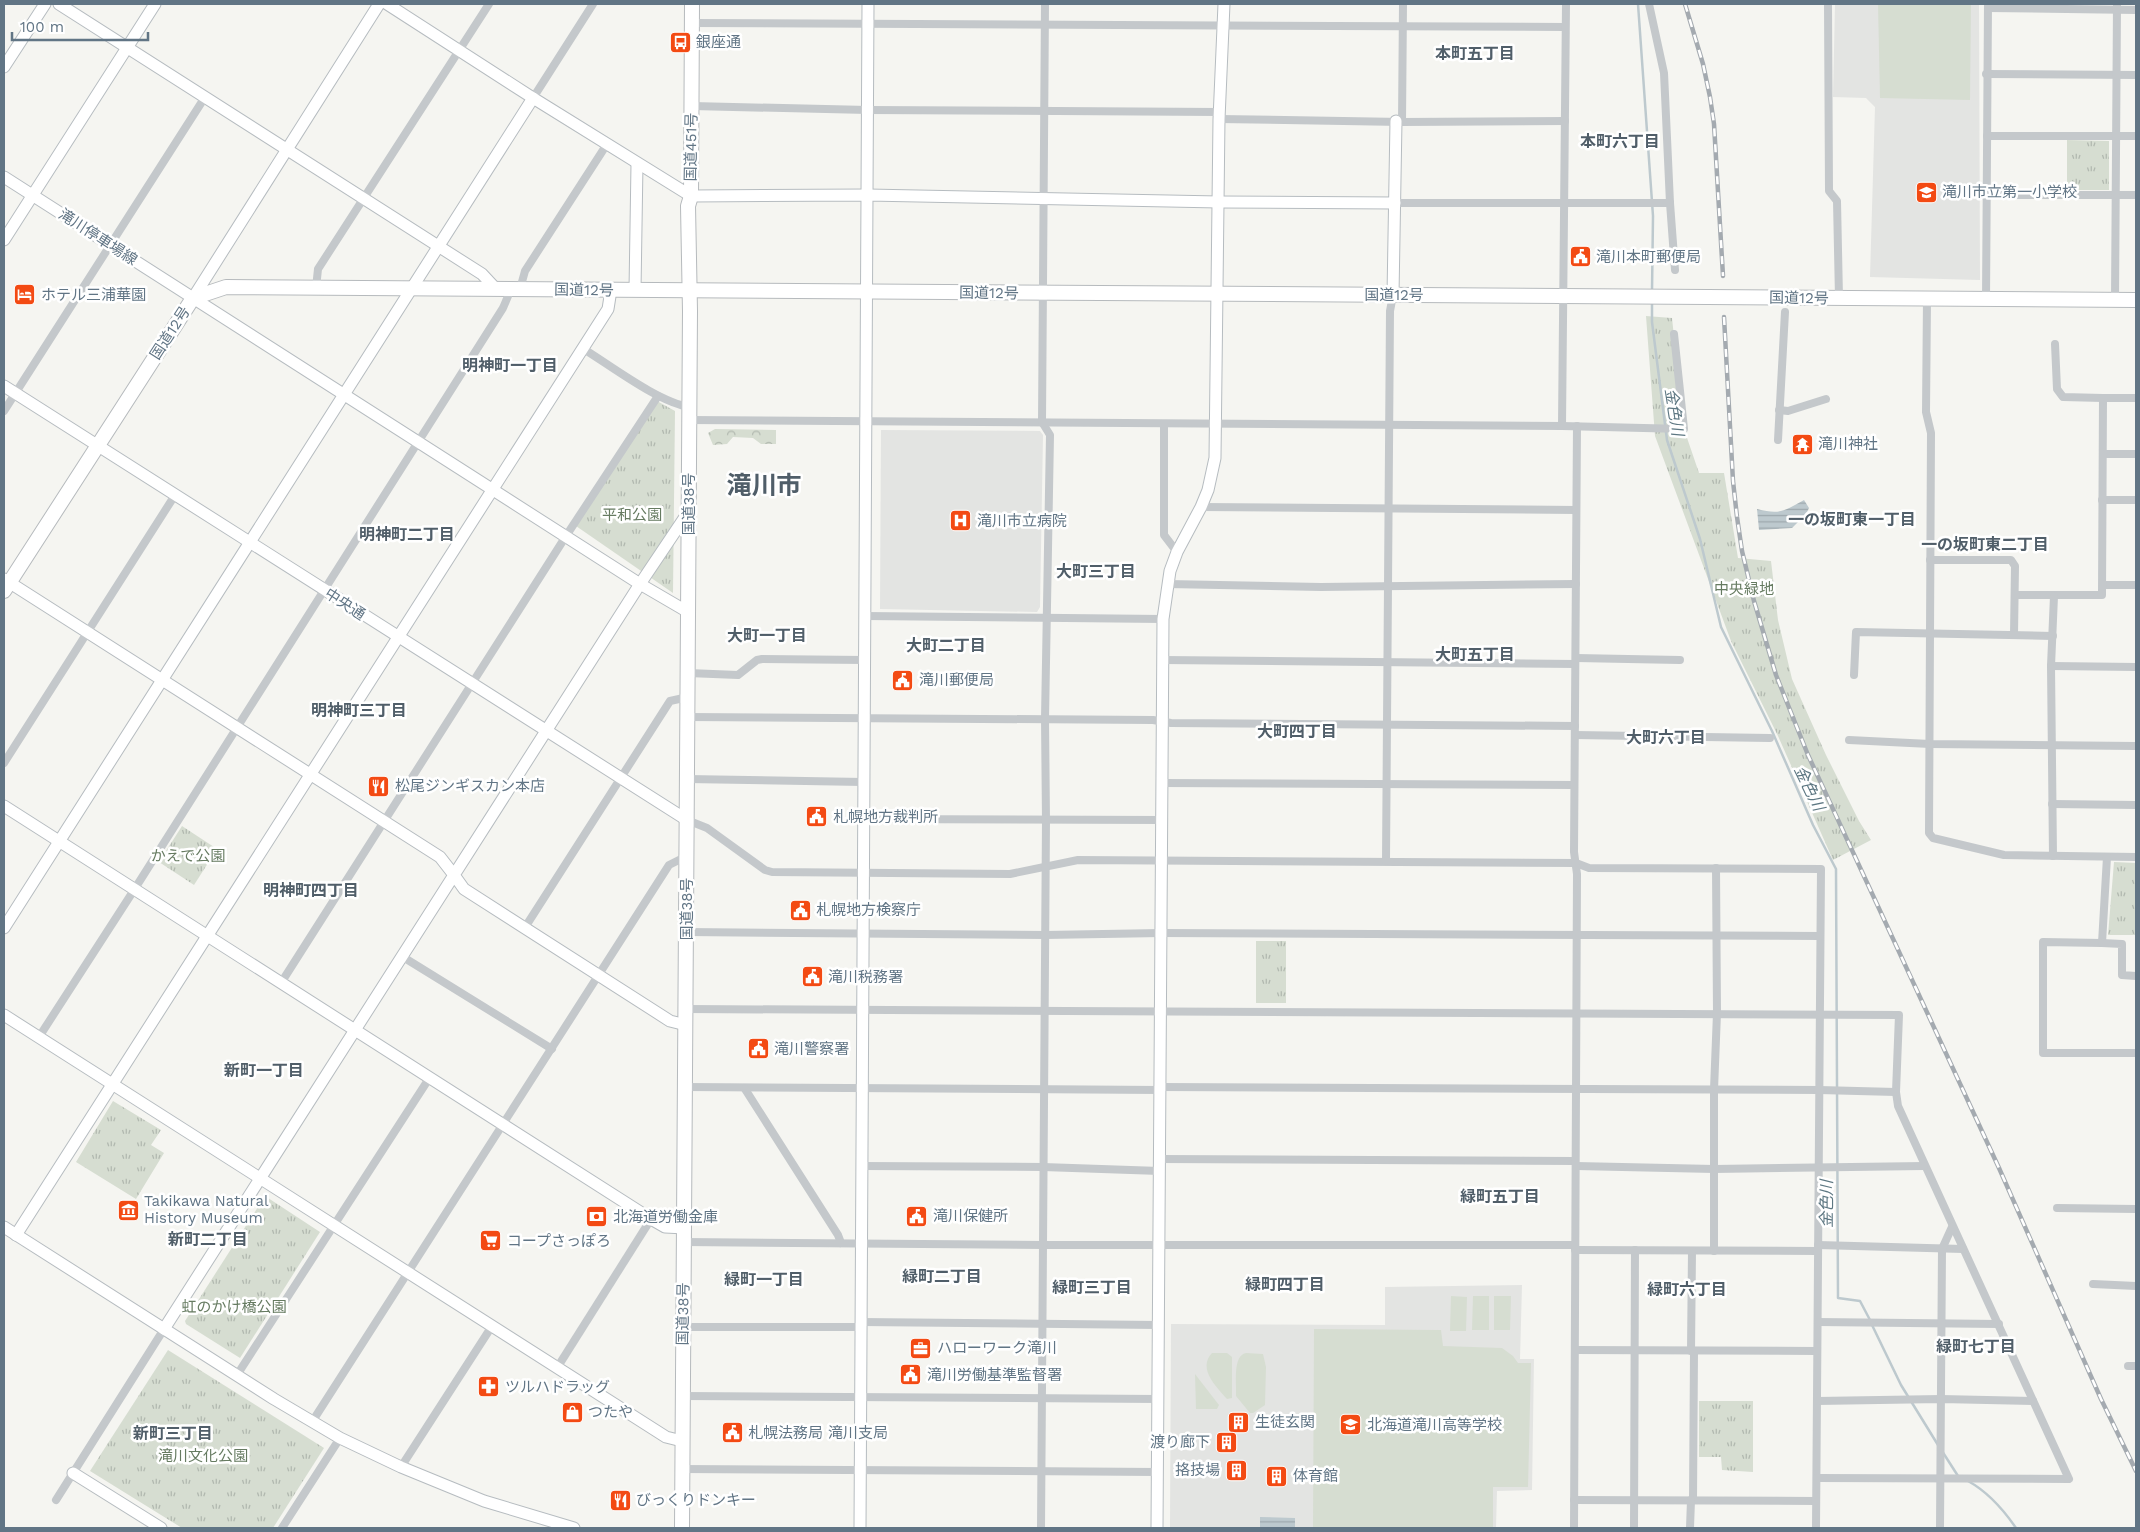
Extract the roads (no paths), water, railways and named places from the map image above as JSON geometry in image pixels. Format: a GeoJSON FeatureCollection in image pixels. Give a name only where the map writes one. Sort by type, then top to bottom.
{"type":"FeatureCollection","features":[{"type":"Feature","properties":{"kind":"highway","name":"国道451号"},"geometry":{"type":"LineString","coordinates":[[690,290],[688,206],[690,196],[692,106],[692,4]]}},
{"type":"Feature","properties":{"kind":"highway","name":"国道12号"},"geometry":{"type":"LineString","coordinates":[[6,584],[193,298],[226,287],[2136,300]]}},
{"type":"Feature","properties":{"kind":"highway","name":"国道38号"},"geometry":{"type":"LineString","coordinates":[[682,1528],[690,290]]}},
{"type":"Feature","properties":{"kind":"street"},"geometry":{"type":"LineString","coordinates":[[4,67],[45,4]]}},
{"type":"Feature","properties":{"kind":"street"},"geometry":{"type":"LineString","coordinates":[[59,4],[482,274],[496,289]]}},
{"type":"Feature","properties":{"kind":"street"},"geometry":{"type":"LineString","coordinates":[[4,240],[155,4]]}},
{"type":"Feature","properties":{"kind":"street"},"geometry":{"type":"LineString","coordinates":[[193,298],[286,148],[379,4]]}},
{"type":"Feature","properties":{"kind":"street"},"geometry":{"type":"LineString","coordinates":[[386,4],[690,196],[868,195],[1219,202],[1670,203]]}},
{"type":"Feature","properties":{"kind":"street"},"geometry":{"type":"LineString","coordinates":[[316,288],[318,269],[489,4]]}},
{"type":"Feature","properties":{"kind":"street"},"geometry":{"type":"LineString","coordinates":[[4,928],[593,4]]}},
{"type":"Feature","properties":{"kind":"street"},"geometry":{"type":"LineString","coordinates":[[860,1528],[868,4]]}},
{"type":"Feature","properties":{"kind":"street"},"geometry":{"type":"LineString","coordinates":[[1041,1528],[1045,719],[1050,435],[1042,422],[1045,4]]}},
{"type":"Feature","properties":{"kind":"street"},"geometry":{"type":"LineString","coordinates":[[1157,1528],[1163,618],[1167,584],[1176,552],[1201,507],[1208,490],[1215,458],[1217,423],[1219,115],[1224,4]]}},
{"type":"Feature","properties":{"kind":"street"},"geometry":{"type":"LineString","coordinates":[[1386,861],[1390,311],[1393,295],[1403,4]]}},
{"type":"Feature","properties":{"kind":"street"},"geometry":{"type":"LineString","coordinates":[[1562,426],[1566,4]]}},
{"type":"Feature","properties":{"kind":"street"},"geometry":{"type":"LineString","coordinates":[[1649,4],[1664,73],[1670,203],[1676,270]]}},
{"type":"Feature","properties":{"kind":"street"},"geometry":{"type":"LineString","coordinates":[[1828,4],[1829,191],[1838,201],[1839,298]]}},
{"type":"Feature","properties":{"kind":"street"},"geometry":{"type":"LineString","coordinates":[[1986,300],[1986,74],[1988,6],[2117,7],[2136,10]]}},
{"type":"Feature","properties":{"kind":"street"},"geometry":{"type":"LineString","coordinates":[[2115,300],[2117,7]]}},
{"type":"Feature","properties":{"kind":"street"},"geometry":{"type":"LineString","coordinates":[[692,23],[1565,27]]}},
{"type":"Feature","properties":{"kind":"street"},"geometry":{"type":"LineString","coordinates":[[1986,74],[2136,75]]}},
{"type":"Feature","properties":{"kind":"street"},"geometry":{"type":"LineString","coordinates":[[4,411],[204,96]]}},
{"type":"Feature","properties":{"kind":"street"},"geometry":{"type":"LineString","coordinates":[[692,106],[1044,111],[1399,122],[1566,121]]}},
{"type":"Feature","properties":{"kind":"street"},"geometry":{"type":"LineString","coordinates":[[1986,136],[2136,136]]}},
{"type":"Feature","properties":{"kind":"street"},"geometry":{"type":"LineString","coordinates":[[39,1037],[607,144]]}},
{"type":"Feature","properties":{"kind":"street"},"geometry":{"type":"LineString","coordinates":[[635,290],[637,164]]}},
{"type":"Feature","properties":{"kind":"street","name":"滝川停車場線"},"geometry":{"type":"LineString","coordinates":[[4,177],[640,584],[688,612]]}},
{"type":"Feature","properties":{"kind":"street"},"geometry":{"type":"LineString","coordinates":[[1986,195],[2136,195]]}},
{"type":"Feature","properties":{"kind":"street"},"geometry":{"type":"LineString","coordinates":[[16,1235],[608,309],[611,290]]}},
{"type":"Feature","properties":{"kind":"street"},"geometry":{"type":"LineString","coordinates":[[1927,299],[1926,412],[1931,433],[1928,833],[1933,838],[2004,855],[2136,857]]}},
{"type":"Feature","properties":{"kind":"street"},"geometry":{"type":"LineString","coordinates":[[1778,440],[1785,312]]}},
{"type":"Feature","properties":{"kind":"street"},"geometry":{"type":"LineString","coordinates":[[582,348],[658,396],[690,413],[867,421],[1577,426],[1684,429],[1674,334]]}},
{"type":"Feature","properties":{"kind":"street"},"geometry":{"type":"LineString","coordinates":[[2055,344],[2057,388],[2063,397],[2136,398]]}},
{"type":"Feature","properties":{"kind":"street","name":"中央通"},"geometry":{"type":"LineString","coordinates":[[4,386],[687,820]]}},
{"type":"Feature","properties":{"kind":"street"},"geometry":{"type":"LineString","coordinates":[[281,983],[566,536],[658,396]]}},
{"type":"Feature","properties":{"kind":"street"},"geometry":{"type":"LineString","coordinates":[[2016,595],[2102,595],[2103,398]]}},
{"type":"Feature","properties":{"kind":"street"},"geometry":{"type":"LineString","coordinates":[[1779,410],[1788,411],[1826,399]]}},
{"type":"Feature","properties":{"kind":"street"},"geometry":{"type":"LineString","coordinates":[[1164,424],[1164,535],[1176,552]]}},
{"type":"Feature","properties":{"kind":"street"},"geometry":{"type":"LineString","coordinates":[[1574,1528],[1577,935],[1576,863],[1574,852],[1574,735],[1577,426]]}},
{"type":"Feature","properties":{"kind":"street"},"geometry":{"type":"LineString","coordinates":[[2103,454],[2136,454]]}},
{"type":"Feature","properties":{"kind":"street"},"geometry":{"type":"LineString","coordinates":[[4,763],[176,495]]}},
{"type":"Feature","properties":{"kind":"street"},"geometry":{"type":"LineString","coordinates":[[2102,500],[2136,500]]}},
{"type":"Feature","properties":{"kind":"street"},"geometry":{"type":"LineString","coordinates":[[1201,507],[1576,510]]}},
{"type":"Feature","properties":{"kind":"street"},"geometry":{"type":"LineString","coordinates":[[56,1500],[640,584],[689,511]]}},
{"type":"Feature","properties":{"kind":"street"},"geometry":{"type":"LineString","coordinates":[[1930,560],[2011,560],[2015,566],[2014,635]]}},
{"type":"Feature","properties":{"kind":"street"},"geometry":{"type":"LineString","coordinates":[[6,584],[162,679],[440,857],[464,889],[524,929],[670,1021],[686,1024]]}},
{"type":"Feature","properties":{"kind":"street"},"geometry":{"type":"LineString","coordinates":[[1167,584],[1321,587],[1576,584]]}},
{"type":"Feature","properties":{"kind":"street"},"geometry":{"type":"LineString","coordinates":[[2102,585],[2136,585]]}},
{"type":"Feature","properties":{"kind":"street"},"geometry":{"type":"LineString","coordinates":[[2053,856],[2051,666],[2054,596]]}},
{"type":"Feature","properties":{"kind":"street"},"geometry":{"type":"LineString","coordinates":[[865,616],[1163,618]]}},
{"type":"Feature","properties":{"kind":"street"},"geometry":{"type":"LineString","coordinates":[[1854,675],[1856,632],[2053,636]]}},
{"type":"Feature","properties":{"kind":"street"},"geometry":{"type":"LineString","coordinates":[[688,673],[738,675],[762,659],[865,660]]}},
{"type":"Feature","properties":{"kind":"street"},"geometry":{"type":"LineString","coordinates":[[1163,660],[1386,662],[1680,660]]}},
{"type":"Feature","properties":{"kind":"street"},"geometry":{"type":"LineString","coordinates":[[2051,666],[2136,667]]}},
{"type":"Feature","properties":{"kind":"street"},"geometry":{"type":"LineString","coordinates":[[524,929],[670,701],[688,697]]}},
{"type":"Feature","properties":{"kind":"street"},"geometry":{"type":"LineString","coordinates":[[688,717],[1153,720],[1162,722],[1575,726]]}},
{"type":"Feature","properties":{"kind":"street"},"geometry":{"type":"LineString","coordinates":[[1574,735],[1770,738]]}},
{"type":"Feature","properties":{"kind":"street"},"geometry":{"type":"LineString","coordinates":[[1849,740],[1930,744],[2136,746]]}},
{"type":"Feature","properties":{"kind":"street"},"geometry":{"type":"LineString","coordinates":[[687,779],[864,782]]}},
{"type":"Feature","properties":{"kind":"street"},"geometry":{"type":"LineString","coordinates":[[1163,783],[1574,785]]}},
{"type":"Feature","properties":{"kind":"street"},"geometry":{"type":"LineString","coordinates":[[2052,804],[2136,805]]}},
{"type":"Feature","properties":{"kind":"street"},"geometry":{"type":"LineString","coordinates":[[4,806],[651,1219],[685,1235],[841,1243],[1575,1247],[1692,1251],[1818,1248],[1962,1250]]}},
{"type":"Feature","properties":{"kind":"street"},"geometry":{"type":"LineString","coordinates":[[864,819],[1162,820]]}},
{"type":"Feature","properties":{"kind":"street"},"geometry":{"type":"LineString","coordinates":[[687,820],[707,828],[766,870],[772,872],[1010,874],[1078,860],[1576,863],[1589,868],[1821,869],[1816,1528]]}},
{"type":"Feature","properties":{"kind":"street"},"geometry":{"type":"LineString","coordinates":[[312,1422],[409,1274],[669,865],[686,856]]}},
{"type":"Feature","properties":{"kind":"street"},"geometry":{"type":"LineString","coordinates":[[2102,943],[2107,857]]}},
{"type":"Feature","properties":{"kind":"street"},"geometry":{"type":"LineString","coordinates":[[1714,1251],[1714,1090],[1717,1013],[1716,868]]}},
{"type":"Feature","properties":{"kind":"street"},"geometry":{"type":"LineString","coordinates":[[687,932],[1045,935],[1161,933],[1820,936]]}},
{"type":"Feature","properties":{"kind":"street"},"geometry":{"type":"LineString","coordinates":[[2136,976],[2122,975],[2122,944],[2043,942],[2043,1053],[2136,1053]]}},
{"type":"Feature","properties":{"kind":"street"},"geometry":{"type":"LineString","coordinates":[[403,957],[552,1049]]}},
{"type":"Feature","properties":{"kind":"street"},"geometry":{"type":"LineString","coordinates":[[686,1009],[1820,1013],[1899,1015],[1896,1092],[1898,1106],[1962,1250],[1999,1324],[2069,1479],[1817,1478]]}},
{"type":"Feature","properties":{"kind":"street"},"geometry":{"type":"LineString","coordinates":[[4,1014],[666,1437],[682,1441]]}},
{"type":"Feature","properties":{"kind":"street"},"geometry":{"type":"LineString","coordinates":[[237,1376],[430,1078]]}},
{"type":"Feature","properties":{"kind":"street"},"geometry":{"type":"LineString","coordinates":[[685,1087],[745,1089],[1044,1090],[1160,1088],[1819,1090],[1896,1092]]}},
{"type":"Feature","properties":{"kind":"street"},"geometry":{"type":"LineString","coordinates":[[745,1089],[838,1235],[841,1243]]}},
{"type":"Feature","properties":{"kind":"street"},"geometry":{"type":"LineString","coordinates":[[1160,1159],[1576,1164],[1714,1169],[1924,1166]]}},
{"type":"Feature","properties":{"kind":"street"},"geometry":{"type":"LineString","coordinates":[[862,1166],[1043,1167],[1160,1171]]}},
{"type":"Feature","properties":{"kind":"street"},"geometry":{"type":"LineString","coordinates":[[2056,1208],[2136,1208]]}},
{"type":"Feature","properties":{"kind":"street"},"geometry":{"type":"LineString","coordinates":[[557,1368],[651,1219]]}},
{"type":"Feature","properties":{"kind":"street"},"geometry":{"type":"LineString","coordinates":[[4,1227],[237,1376],[340,1438],[400,1467],[484,1501],[574,1528]]}},
{"type":"Feature","properties":{"kind":"street"},"geometry":{"type":"LineString","coordinates":[[1940,1528],[1942,1249],[1952,1227]]}},
{"type":"Feature","properties":{"kind":"street"},"geometry":{"type":"LineString","coordinates":[[1634,1528],[1635,1250]]}},
{"type":"Feature","properties":{"kind":"street"},"geometry":{"type":"LineString","coordinates":[[1690,1528],[1692,1500],[1692,1251]]}},
{"type":"Feature","properties":{"kind":"street"},"geometry":{"type":"LineString","coordinates":[[2093,1284],[2136,1286]]}},
{"type":"Feature","properties":{"kind":"street"},"geometry":{"type":"LineString","coordinates":[[1818,1322],[1999,1324]]}},
{"type":"Feature","properties":{"kind":"street"},"geometry":{"type":"LineString","coordinates":[[683,1327],[1158,1325]]}},
{"type":"Feature","properties":{"kind":"street"},"geometry":{"type":"LineString","coordinates":[[400,1467],[492,1326]]}},
{"type":"Feature","properties":{"kind":"street"},"geometry":{"type":"LineString","coordinates":[[1575,1350],[1818,1351]]}},
{"type":"Feature","properties":{"kind":"street"},"geometry":{"type":"LineString","coordinates":[[683,1396],[1158,1400]]}},
{"type":"Feature","properties":{"kind":"street"},"geometry":{"type":"LineString","coordinates":[[1817,1402],[2033,1401]]}},
{"type":"Feature","properties":{"kind":"street"},"geometry":{"type":"LineString","coordinates":[[282,1528],[340,1438]]}},
{"type":"Feature","properties":{"kind":"street"},"geometry":{"type":"LineString","coordinates":[[682,1469],[1041,1473],[1157,1472]]}},
{"type":"Feature","properties":{"kind":"street"},"geometry":{"type":"LineString","coordinates":[[73,1473],[161,1528]]}},
{"type":"Feature","properties":{"kind":"street"},"geometry":{"type":"LineString","coordinates":[[1574,1500],[1816,1501]]}},
{"type":"Feature","properties":{"kind":"waterway","name":"金色川"},"geometry":{"type":"LineString","coordinates":[[1638,4],[1653,216],[1652,292]]}},
{"type":"Feature","properties":{"kind":"waterway","name":"金色川"},"geometry":{"type":"LineString","coordinates":[[1652,302],[1652,322],[1667,440],[1700,539],[1721,627],[1772,731],[1813,825],[1836,869],[1838,1298],[1860,1301],[1870,1320]]}},
{"type":"Feature","properties":{"kind":"waterway","name":"金色川"},"geometry":{"type":"LineString","coordinates":[[1872,1325],[1901,1385],[1938,1445]]}},
{"type":"Feature","properties":{"kind":"waterway","name":"金色川"},"geometry":{"type":"LineString","coordinates":[[1942,1451],[1958,1476]]}},
{"type":"Feature","properties":{"kind":"waterway","name":"金色川"},"geometry":{"type":"LineString","coordinates":[[1968,1481],[1995,1502],[2016,1528]]}},
{"type":"Feature","properties":{"kind":"railway"},"geometry":{"type":"LineString","coordinates":[[1685,4],[1703,64],[1714,124],[1723,276]]}},
{"type":"Feature","properties":{"kind":"railway"},"geometry":{"type":"LineString","coordinates":[[1724,317],[1733,481],[1737,517],[1742,551],[1754,601],[1776,675],[1808,755],[1999,1168],[2101,1399],[2136,1471]]}},
{"type":"Feature","properties":{"kind":"place","name":"銀座通"},"geometry":{"type":"Point","coordinates":[680,42]}},
{"type":"Feature","properties":{"kind":"place","name":"滝川市立第一小学校"},"geometry":{"type":"Point","coordinates":[1926,192]}},
{"type":"Feature","properties":{"kind":"place","name":"滝川本町郵便局"},"geometry":{"type":"Point","coordinates":[1580,257]}},
{"type":"Feature","properties":{"kind":"place","name":"ホテル三浦華園"},"geometry":{"type":"Point","coordinates":[25,295]}},
{"type":"Feature","properties":{"kind":"place","name":"滝川神社"},"geometry":{"type":"Point","coordinates":[1802,444]}},
{"type":"Feature","properties":{"kind":"place","name":"滝川市立病院"},"geometry":{"type":"Point","coordinates":[961,521]}},
{"type":"Feature","properties":{"kind":"place","name":"滝川郵便局"},"geometry":{"type":"Point","coordinates":[903,680]}},
{"type":"Feature","properties":{"kind":"place","name":"松尾ジンギスカン本店"},"geometry":{"type":"Point","coordinates":[379,786]}},
{"type":"Feature","properties":{"kind":"place","name":"札幌地方裁判所"},"geometry":{"type":"Point","coordinates":[817,817]}},
{"type":"Feature","properties":{"kind":"place","name":"札幌地方検察庁"},"geometry":{"type":"Point","coordinates":[800,910]}},
{"type":"Feature","properties":{"kind":"place","name":"滝川税務署"},"geometry":{"type":"Point","coordinates":[812,977]}},
{"type":"Feature","properties":{"kind":"place","name":"滝川警察署"},"geometry":{"type":"Point","coordinates":[758,1049]}},
{"type":"Feature","properties":{"kind":"place","name":"Takikawa Natural History Museum"},"geometry":{"type":"Point","coordinates":[128,1210]}},
{"type":"Feature","properties":{"kind":"place","name":"滝川保健所"},"geometry":{"type":"Point","coordinates":[917,1216]}},
{"type":"Feature","properties":{"kind":"place","name":"北海道労働金庫"},"geometry":{"type":"Point","coordinates":[597,1217]}},
{"type":"Feature","properties":{"kind":"place","name":"コープさっぽろ"},"geometry":{"type":"Point","coordinates":[491,1241]}},
{"type":"Feature","properties":{"kind":"place","name":"ハローワーク滝川"},"geometry":{"type":"Point","coordinates":[921,1348]}},
{"type":"Feature","properties":{"kind":"place","name":"滝川労働基準監督署"},"geometry":{"type":"Point","coordinates":[911,1375]}},
{"type":"Feature","properties":{"kind":"place","name":"ツルハドラッグ"},"geometry":{"type":"Point","coordinates":[489,1387]}},
{"type":"Feature","properties":{"kind":"place","name":"つたや"},"geometry":{"type":"Point","coordinates":[572,1412]}},
{"type":"Feature","properties":{"kind":"place","name":"生徒玄関"},"geometry":{"type":"Point","coordinates":[1239,1422]}},
{"type":"Feature","properties":{"kind":"place","name":"北海道滝川高等学校"},"geometry":{"type":"Point","coordinates":[1351,1425]}},
{"type":"Feature","properties":{"kind":"place","name":"札幌法務局 滝川支局"},"geometry":{"type":"Point","coordinates":[732,1433]}},
{"type":"Feature","properties":{"kind":"place","name":"渡り廊下"},"geometry":{"type":"Point","coordinates":[1226,1442]}},
{"type":"Feature","properties":{"kind":"place","name":"挌技場"},"geometry":{"type":"Point","coordinates":[1236,1470]}},
{"type":"Feature","properties":{"kind":"place","name":"体育館"},"geometry":{"type":"Point","coordinates":[1277,1476]}},
{"type":"Feature","properties":{"kind":"place","name":"びっくりドンキー"},"geometry":{"type":"Point","coordinates":[620,1500]}},
{"type":"Feature","properties":{"kind":"district","name":"本町五丁目"},"geometry":{"type":"Point","coordinates":[1475,53]}},
{"type":"Feature","properties":{"kind":"district","name":"本町六丁目"},"geometry":{"type":"Point","coordinates":[1620,141]}},
{"type":"Feature","properties":{"kind":"district","name":"明神町一丁目"},"geometry":{"type":"Point","coordinates":[510,365]}},
{"type":"Feature","properties":{"kind":"district","name":"滝川市"},"geometry":{"type":"Point","coordinates":[764,485]}},
{"type":"Feature","properties":{"kind":"district","name":"一の坂町東一丁目"},"geometry":{"type":"Point","coordinates":[1852,519]}},
{"type":"Feature","properties":{"kind":"district","name":"明神町二丁目"},"geometry":{"type":"Point","coordinates":[407,534]}},
{"type":"Feature","properties":{"kind":"district","name":"一の坂町東二丁目"},"geometry":{"type":"Point","coordinates":[1985,544]}},
{"type":"Feature","properties":{"kind":"district","name":"大町三丁目"},"geometry":{"type":"Point","coordinates":[1096,571]}},
{"type":"Feature","properties":{"kind":"district","name":"大町一丁目"},"geometry":{"type":"Point","coordinates":[767,635]}},
{"type":"Feature","properties":{"kind":"district","name":"大町二丁目"},"geometry":{"type":"Point","coordinates":[946,645]}},
{"type":"Feature","properties":{"kind":"district","name":"大町五丁目"},"geometry":{"type":"Point","coordinates":[1475,654]}},
{"type":"Feature","properties":{"kind":"district","name":"明神町三丁目"},"geometry":{"type":"Point","coordinates":[359,710]}},
{"type":"Feature","properties":{"kind":"district","name":"大町四丁目"},"geometry":{"type":"Point","coordinates":[1297,731]}},
{"type":"Feature","properties":{"kind":"district","name":"大町六丁目"},"geometry":{"type":"Point","coordinates":[1666,737]}},
{"type":"Feature","properties":{"kind":"district","name":"明神町四丁目"},"geometry":{"type":"Point","coordinates":[311,890]}},
{"type":"Feature","properties":{"kind":"district","name":"新町一丁目"},"geometry":{"type":"Point","coordinates":[264,1070]}},
{"type":"Feature","properties":{"kind":"district","name":"緑町五丁目"},"geometry":{"type":"Point","coordinates":[1500,1196]}},
{"type":"Feature","properties":{"kind":"district","name":"新町二丁目"},"geometry":{"type":"Point","coordinates":[208,1239]}},
{"type":"Feature","properties":{"kind":"district","name":"緑町二丁目"},"geometry":{"type":"Point","coordinates":[942,1276]}},
{"type":"Feature","properties":{"kind":"district","name":"緑町一丁目"},"geometry":{"type":"Point","coordinates":[764,1279]}},
{"type":"Feature","properties":{"kind":"district","name":"緑町四丁目"},"geometry":{"type":"Point","coordinates":[1285,1284]}},
{"type":"Feature","properties":{"kind":"district","name":"緑町三丁目"},"geometry":{"type":"Point","coordinates":[1092,1287]}},
{"type":"Feature","properties":{"kind":"district","name":"緑町六丁目"},"geometry":{"type":"Point","coordinates":[1687,1289]}},
{"type":"Feature","properties":{"kind":"district","name":"緑町七丁目"},"geometry":{"type":"Point","coordinates":[1976,1346]}},
{"type":"Feature","properties":{"kind":"district","name":"新町三丁目"},"geometry":{"type":"Point","coordinates":[173,1433]}},
{"type":"Feature","properties":{"kind":"park label","name":"平和公園"},"geometry":{"type":"Point","coordinates":[632,515]}},
{"type":"Feature","properties":{"kind":"park label","name":"中央緑地"},"geometry":{"type":"Point","coordinates":[1744,589]}},
{"type":"Feature","properties":{"kind":"park label","name":"かえで公園"},"geometry":{"type":"Point","coordinates":[188,856]}},
{"type":"Feature","properties":{"kind":"park label","name":"虹のかけ橋公園"},"geometry":{"type":"Point","coordinates":[234,1307]}},
{"type":"Feature","properties":{"kind":"park label","name":"滝川文化公園"},"geometry":{"type":"Point","coordinates":[203,1456]}}]}
